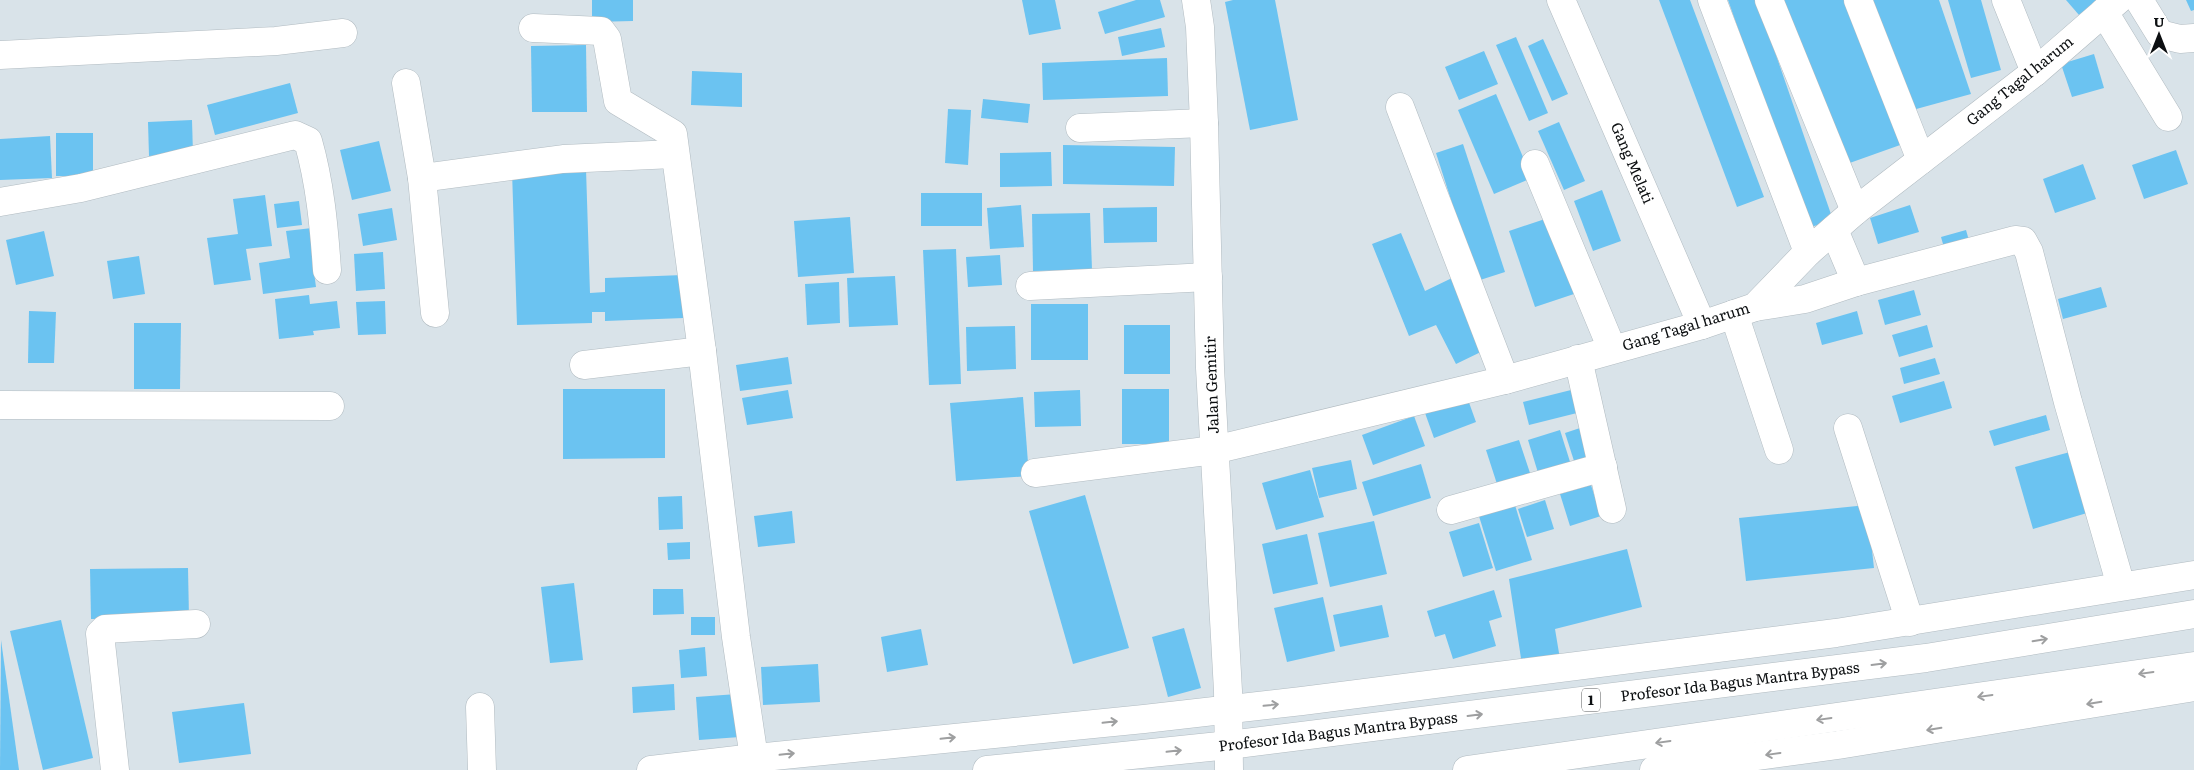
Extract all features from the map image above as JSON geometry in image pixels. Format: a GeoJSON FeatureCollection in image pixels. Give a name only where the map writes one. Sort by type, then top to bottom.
{"type":"FeatureCollection","features":[{"type":"Feature","properties":{"kind":"main road","name":"Gang Melati"},"geometry":{"type":"LineString","coordinates":[[1561,0],[1702,325]]}},
{"type":"Feature","properties":{"kind":"main road"},"geometry":{"type":"LineString","coordinates":[[1712,0],[1808,252]]}},
{"type":"Feature","properties":{"kind":"main road"},"geometry":{"type":"LineString","coordinates":[[1769,0],[1855,211]]}},
{"type":"Feature","properties":{"kind":"main road"},"geometry":{"type":"LineString","coordinates":[[1858,0],[1921,160]]}},
{"type":"Feature","properties":{"kind":"main road"},"geometry":{"type":"LineString","coordinates":[[2006,0],[2035,72]]}},
{"type":"Feature","properties":{"kind":"main road"},"geometry":{"type":"LineString","coordinates":[[2139,0],[2160,34],[2180,39],[2194,38]]}},
{"type":"Feature","properties":{"kind":"main road","name":"Jalan Gemitir"},"geometry":{"type":"LineString","coordinates":[[1199,1],[1214,450],[1229,758]]}},
{"type":"Feature","properties":{"kind":"main road","name":"Gang Tagal harum"},"geometry":{"type":"LineString","coordinates":[[1035,473],[1214,450],[1505,380],[1702,325],[1745,310],[1855,211],[2035,72],[2111,6]]}},
{"type":"Feature","properties":{"kind":"main road"},"geometry":{"type":"LineString","coordinates":[[2111,6],[2168,117]]}},
{"type":"Feature","properties":{"kind":"main road"},"geometry":{"type":"LineString","coordinates":[[533,28],[601,31],[607,38],[618,101],[672,134],[702,351],[736,636],[754,758]]}},
{"type":"Feature","properties":{"kind":"main road"},"geometry":{"type":"LineString","coordinates":[[0,55],[276,42],[343,33]]}},
{"type":"Feature","properties":{"kind":"main road"},"geometry":{"type":"LineString","coordinates":[[406,84],[422,178],[435,313]]}},
{"type":"Feature","properties":{"kind":"main road"},"geometry":{"type":"LineString","coordinates":[[1400,107],[1505,380]]}},
{"type":"Feature","properties":{"kind":"main road"},"geometry":{"type":"LineString","coordinates":[[1080,128],[1204,123]]}},
{"type":"Feature","properties":{"kind":"main road"},"geometry":{"type":"LineString","coordinates":[[0,202],[81,188],[295,135],[308,141],[312,152],[322,209],[327,270]]}},
{"type":"Feature","properties":{"kind":"main road"},"geometry":{"type":"LineString","coordinates":[[422,178],[562,159],[674,154]]}},
{"type":"Feature","properties":{"kind":"main road"},"geometry":{"type":"LineString","coordinates":[[1535,164],[1612,349]]}},
{"type":"Feature","properties":{"kind":"main road"},"geometry":{"type":"LineString","coordinates":[[1834,230],[1856,282]]}},
{"type":"Feature","properties":{"kind":"main road"},"geometry":{"type":"LineString","coordinates":[[1779,450],[1745,310],[1804,299],[1856,282],[2015,240],[2023,241],[2029,252],[2068,402],[2121,586]]}},
{"type":"Feature","properties":{"kind":"main road"},"geometry":{"type":"LineString","coordinates":[[1030,286],[1208,277]]}},
{"type":"Feature","properties":{"kind":"main road"},"geometry":{"type":"LineString","coordinates":[[584,365],[702,351]]}},
{"type":"Feature","properties":{"kind":"main road"},"geometry":{"type":"LineString","coordinates":[[1578,359],[1612,509]]}},
{"type":"Feature","properties":{"kind":"main road"},"geometry":{"type":"LineString","coordinates":[[0,405],[330,406]]}},
{"type":"Feature","properties":{"kind":"main road"},"geometry":{"type":"LineString","coordinates":[[1848,428],[1910,622]]}},
{"type":"Feature","properties":{"kind":"main road"},"geometry":{"type":"LineString","coordinates":[[1451,510],[1602,467]]}},
{"type":"Feature","properties":{"kind":"main road"},"geometry":{"type":"LineString","coordinates":[[651,770],[1228,709],[1787,640],[1910,622],[2194,575]]}},
{"type":"Feature","properties":{"kind":"main road","name":"Profesor Ida Bagus Mantra Bypass"},"geometry":{"type":"LineString","coordinates":[[987,770],[1229,758],[1926,658],[2194,614]]}},
{"type":"Feature","properties":{"kind":"main road"},"geometry":{"type":"LineString","coordinates":[[114,770],[100,640],[102,631],[196,624]]}},
{"type":"Feature","properties":{"kind":"main road"},"geometry":{"type":"LineString","coordinates":[[1467,770],[2194,666]]}},
{"type":"Feature","properties":{"kind":"main road"},"geometry":{"type":"LineString","coordinates":[[1654,770],[1712,766],[2194,687]]}},
{"type":"Feature","properties":{"kind":"main road"},"geometry":{"type":"LineString","coordinates":[[480,707],[482,770]]}},
{"type":"Feature","properties":{"kind":"building"},"geometry":{"type":"Polygon","coordinates":[[[592,0],[633,0],[633,21],[592,22],[592,0]]]}},
{"type":"Feature","properties":{"kind":"building"},"geometry":{"type":"Polygon","coordinates":[[[1022,0],[1055,0],[1061,29],[1029,35],[1022,0]]]}},
{"type":"Feature","properties":{"kind":"building"},"geometry":{"type":"Polygon","coordinates":[[[1136,0],[1160,0],[1165,17],[1105,34],[1098,12],[1136,0]]]}},
{"type":"Feature","properties":{"kind":"building"},"geometry":{"type":"Polygon","coordinates":[[[1233,0],[1275,0],[1298,120],[1250,130],[1225,2],[1233,0]]]}},
{"type":"Feature","properties":{"kind":"building"},"geometry":{"type":"Polygon","coordinates":[[[1659,0],[1690,0],[1764,197],[1737,207],[1659,0]]]}},
{"type":"Feature","properties":{"kind":"building"},"geometry":{"type":"Polygon","coordinates":[[[1728,0],[1757,0],[1833,220],[1808,228],[1728,0]]]}},
{"type":"Feature","properties":{"kind":"building"},"geometry":{"type":"Polygon","coordinates":[[[1781,0],[1851,0],[1903,144],[1844,165],[1781,0]]]}},
{"type":"Feature","properties":{"kind":"building"},"geometry":{"type":"Polygon","coordinates":[[[1871,0],[1939,0],[1971,94],[1909,111],[1871,0]]]}},
{"type":"Feature","properties":{"kind":"building"},"geometry":{"type":"Polygon","coordinates":[[[1948,0],[1981,0],[2001,70],[1971,78],[1948,0]]]}},
{"type":"Feature","properties":{"kind":"building"},"geometry":{"type":"Polygon","coordinates":[[[2066,0],[2098,0],[2079,15],[2066,0]]]}},
{"type":"Feature","properties":{"kind":"building"},"geometry":{"type":"Polygon","coordinates":[[[2186,0],[2194,0],[2194,10],[2191,11],[2186,0]]]}},
{"type":"Feature","properties":{"kind":"building"},"geometry":{"type":"Polygon","coordinates":[[[1161,28],[1165,47],[1122,56],[1118,37],[1161,28]]]}},
{"type":"Feature","properties":{"kind":"building"},"geometry":{"type":"Polygon","coordinates":[[[1516,37],[1548,113],[1529,121],[1496,45],[1516,37]]]}},
{"type":"Feature","properties":{"kind":"building"},"geometry":{"type":"Polygon","coordinates":[[[1543,39],[1568,94],[1552,101],[1528,46],[1543,39]]]}},
{"type":"Feature","properties":{"kind":"building"},"geometry":{"type":"Polygon","coordinates":[[[586,45],[587,112],[532,112],[531,46],[586,45]]]}},
{"type":"Feature","properties":{"kind":"building"},"geometry":{"type":"Polygon","coordinates":[[[1484,51],[1498,84],[1459,100],[1445,67],[1484,51]]]}},
{"type":"Feature","properties":{"kind":"building"},"geometry":{"type":"Polygon","coordinates":[[[2094,54],[2104,88],[2072,97],[2061,64],[2094,54]]]}},
{"type":"Feature","properties":{"kind":"building"},"geometry":{"type":"Polygon","coordinates":[[[1167,58],[1168,96],[1043,100],[1042,63],[1167,58]]]}},
{"type":"Feature","properties":{"kind":"building"},"geometry":{"type":"Polygon","coordinates":[[[692,71],[742,73],[742,107],[691,105],[692,71]]]}},
{"type":"Feature","properties":{"kind":"building"},"geometry":{"type":"Polygon","coordinates":[[[290,83],[298,113],[215,135],[207,105],[290,83]]]}},
{"type":"Feature","properties":{"kind":"building"},"geometry":{"type":"Polygon","coordinates":[[[1496,94],[1532,178],[1494,194],[1458,110],[1496,94]]]}},
{"type":"Feature","properties":{"kind":"building"},"geometry":{"type":"Polygon","coordinates":[[[983,99],[1030,104],[1028,123],[981,118],[983,99]]]}},
{"type":"Feature","properties":{"kind":"building"},"geometry":{"type":"Polygon","coordinates":[[[948,109],[971,110],[968,165],[945,163],[948,109]]]}},
{"type":"Feature","properties":{"kind":"building"},"geometry":{"type":"Polygon","coordinates":[[[192,120],[193,154],[149,156],[148,122],[192,120]]]}},
{"type":"Feature","properties":{"kind":"building"},"geometry":{"type":"Polygon","coordinates":[[[1559,122],[1585,181],[1564,190],[1538,131],[1559,122]]]}},
{"type":"Feature","properties":{"kind":"building"},"geometry":{"type":"Polygon","coordinates":[[[56,133],[93,133],[93,176],[56,176],[56,133]]]}},
{"type":"Feature","properties":{"kind":"building"},"geometry":{"type":"Polygon","coordinates":[[[50,136],[52,178],[0,180],[0,139],[50,136]]]}},
{"type":"Feature","properties":{"kind":"building"},"geometry":{"type":"Polygon","coordinates":[[[379,141],[391,191],[352,200],[340,150],[379,141]]]}},
{"type":"Feature","properties":{"kind":"building"},"geometry":{"type":"Polygon","coordinates":[[[1463,144],[1505,272],[1477,281],[1436,153],[1463,144]]]}},
{"type":"Feature","properties":{"kind":"building"},"geometry":{"type":"Polygon","coordinates":[[[1063,145],[1175,147],[1174,186],[1063,184],[1063,145]]]}},
{"type":"Feature","properties":{"kind":"building"},"geometry":{"type":"Polygon","coordinates":[[[2176,150],[2188,184],[2144,199],[2132,165],[2176,150]]]}},
{"type":"Feature","properties":{"kind":"building"},"geometry":{"type":"Polygon","coordinates":[[[1051,152],[1052,186],[1000,187],[1000,153],[1051,152]]]}},
{"type":"Feature","properties":{"kind":"building"},"geometry":{"type":"Polygon","coordinates":[[[2083,164],[2096,199],[2055,213],[2043,179],[2083,164]]]}},
{"type":"Feature","properties":{"kind":"building"},"geometry":{"type":"Polygon","coordinates":[[[586,169],[590,293],[605,292],[605,278],[683,275],[684,318],[605,321],[605,312],[592,312],[592,323],[517,325],[512,171],[586,169]]]}},
{"type":"Feature","properties":{"kind":"building"},"geometry":{"type":"Polygon","coordinates":[[[1602,190],[1621,241],[1593,251],[1574,201],[1602,190]]]}},
{"type":"Feature","properties":{"kind":"building"},"geometry":{"type":"Polygon","coordinates":[[[921,193],[982,193],[982,226],[921,226],[921,193]]]}},
{"type":"Feature","properties":{"kind":"building"},"geometry":{"type":"Polygon","coordinates":[[[265,195],[272,246],[246,249],[251,280],[214,285],[207,238],[238,234],[233,199],[265,195]]]}},
{"type":"Feature","properties":{"kind":"building"},"geometry":{"type":"Polygon","coordinates":[[[299,201],[302,225],[277,228],[274,204],[299,201]]]}},
{"type":"Feature","properties":{"kind":"building"},"geometry":{"type":"Polygon","coordinates":[[[1021,205],[1024,247],[990,249],[987,208],[1021,205]]]}},
{"type":"Feature","properties":{"kind":"building"},"geometry":{"type":"Polygon","coordinates":[[[1910,205],[1919,232],[1878,244],[1870,218],[1910,205]]]}},
{"type":"Feature","properties":{"kind":"building"},"geometry":{"type":"Polygon","coordinates":[[[1157,207],[1157,242],[1104,243],[1103,208],[1157,207]]]}},
{"type":"Feature","properties":{"kind":"building"},"geometry":{"type":"Polygon","coordinates":[[[392,208],[397,240],[363,246],[358,214],[392,208]]]}},
{"type":"Feature","properties":{"kind":"building"},"geometry":{"type":"Polygon","coordinates":[[[1090,213],[1092,270],[1033,271],[1032,214],[1090,213]]]}},
{"type":"Feature","properties":{"kind":"building"},"geometry":{"type":"Polygon","coordinates":[[[850,217],[854,273],[798,277],[794,221],[850,217]]]}},
{"type":"Feature","properties":{"kind":"building"},"geometry":{"type":"Polygon","coordinates":[[[1551,217],[1577,293],[1535,307],[1509,231],[1551,217]]]}},
{"type":"Feature","properties":{"kind":"building"},"geometry":{"type":"Polygon","coordinates":[[[312,228],[313,265],[316,287],[263,294],[259,263],[290,258],[286,231],[312,228]]]}},
{"type":"Feature","properties":{"kind":"building"},"geometry":{"type":"Polygon","coordinates":[[[1966,230],[1970,244],[1945,251],[1941,237],[1966,230]]]}},
{"type":"Feature","properties":{"kind":"building"},"geometry":{"type":"Polygon","coordinates":[[[44,231],[54,276],[16,285],[6,240],[44,231]]]}},
{"type":"Feature","properties":{"kind":"building"},"geometry":{"type":"Polygon","coordinates":[[[1401,233],[1425,291],[1452,278],[1487,349],[1456,364],[1436,325],[1409,336],[1372,244],[1401,233]]]}},
{"type":"Feature","properties":{"kind":"building"},"geometry":{"type":"Polygon","coordinates":[[[956,249],[961,384],[929,385],[923,250],[956,249]]]}},
{"type":"Feature","properties":{"kind":"building"},"geometry":{"type":"Polygon","coordinates":[[[383,252],[385,289],[356,291],[354,254],[383,252]]]}},
{"type":"Feature","properties":{"kind":"building"},"geometry":{"type":"Polygon","coordinates":[[[1000,255],[1002,285],[968,287],[966,257],[1000,255]]]}},
{"type":"Feature","properties":{"kind":"building"},"geometry":{"type":"Polygon","coordinates":[[[139,256],[145,294],[113,299],[107,261],[139,256]]]}},
{"type":"Feature","properties":{"kind":"building"},"geometry":{"type":"Polygon","coordinates":[[[895,276],[898,325],[849,327],[847,278],[895,276]]]}},
{"type":"Feature","properties":{"kind":"building"},"geometry":{"type":"Polygon","coordinates":[[[839,282],[840,323],[807,325],[805,284],[839,282]]]}},
{"type":"Feature","properties":{"kind":"building"},"geometry":{"type":"Polygon","coordinates":[[[2101,287],[2107,307],[2063,319],[2058,299],[2101,287]]]}},
{"type":"Feature","properties":{"kind":"building"},"geometry":{"type":"Polygon","coordinates":[[[1914,290],[1921,315],[1885,325],[1878,300],[1914,290]]]}},
{"type":"Feature","properties":{"kind":"building"},"geometry":{"type":"Polygon","coordinates":[[[309,295],[310,304],[337,301],[340,328],[313,331],[314,335],[279,339],[275,299],[309,295]]]}},
{"type":"Feature","properties":{"kind":"building"},"geometry":{"type":"Polygon","coordinates":[[[385,301],[386,334],[358,335],[356,302],[385,301]]]}},
{"type":"Feature","properties":{"kind":"building"},"geometry":{"type":"Polygon","coordinates":[[[1031,304],[1088,304],[1088,360],[1031,360],[1031,304]]]}},
{"type":"Feature","properties":{"kind":"building"},"geometry":{"type":"Polygon","coordinates":[[[29,311],[56,312],[54,363],[28,363],[29,311]]]}},
{"type":"Feature","properties":{"kind":"building"},"geometry":{"type":"Polygon","coordinates":[[[1857,311],[1863,334],[1822,345],[1816,323],[1857,311]]]}},
{"type":"Feature","properties":{"kind":"building"},"geometry":{"type":"Polygon","coordinates":[[[134,323],[181,323],[180,389],[134,389],[134,323]]]}},
{"type":"Feature","properties":{"kind":"building"},"geometry":{"type":"Polygon","coordinates":[[[1124,325],[1170,325],[1170,374],[1124,374],[1124,325]]]}},
{"type":"Feature","properties":{"kind":"building"},"geometry":{"type":"Polygon","coordinates":[[[1927,325],[1933,347],[1899,357],[1892,335],[1927,325]]]}},
{"type":"Feature","properties":{"kind":"building"},"geometry":{"type":"Polygon","coordinates":[[[1015,326],[1016,369],[967,371],[966,327],[1015,326]]]}},
{"type":"Feature","properties":{"kind":"building"},"geometry":{"type":"Polygon","coordinates":[[[788,357],[792,384],[740,391],[736,365],[788,357]]]}},
{"type":"Feature","properties":{"kind":"building"},"geometry":{"type":"Polygon","coordinates":[[[1935,358],[1940,374],[1904,384],[1900,368],[1935,358]]]}},
{"type":"Feature","properties":{"kind":"building"},"geometry":{"type":"Polygon","coordinates":[[[1944,381],[1952,408],[1900,423],[1892,396],[1944,381]]]}},
{"type":"Feature","properties":{"kind":"building"},"geometry":{"type":"Polygon","coordinates":[[[563,389],[665,389],[665,458],[563,459],[563,389]]]}},
{"type":"Feature","properties":{"kind":"building"},"geometry":{"type":"Polygon","coordinates":[[[1122,389],[1169,389],[1169,444],[1122,444],[1122,389]]]}},
{"type":"Feature","properties":{"kind":"building"},"geometry":{"type":"Polygon","coordinates":[[[1575,389],[1581,412],[1529,425],[1523,402],[1575,389]]]}},
{"type":"Feature","properties":{"kind":"building"},"geometry":{"type":"Polygon","coordinates":[[[788,390],[793,418],[747,425],[742,398],[788,390]]]}},
{"type":"Feature","properties":{"kind":"building"},"geometry":{"type":"Polygon","coordinates":[[[1080,390],[1081,426],[1035,427],[1034,392],[1080,390]]]}},
{"type":"Feature","properties":{"kind":"building"},"geometry":{"type":"Polygon","coordinates":[[[1023,397],[1029,476],[956,481],[950,403],[1023,397]]]}},
{"type":"Feature","properties":{"kind":"building"},"geometry":{"type":"Polygon","coordinates":[[[1467,397],[1476,422],[1434,438],[1425,413],[1467,397]]]}},
{"type":"Feature","properties":{"kind":"building"},"geometry":{"type":"Polygon","coordinates":[[[2046,415],[2050,430],[1994,446],[1989,431],[2046,415]]]}},
{"type":"Feature","properties":{"kind":"building"},"geometry":{"type":"Polygon","coordinates":[[[1414,416],[1425,446],[1373,465],[1362,435],[1414,416]]]}},
{"type":"Feature","properties":{"kind":"building"},"geometry":{"type":"Polygon","coordinates":[[[1583,427],[1593,459],[1575,464],[1565,433],[1583,427]]]}},
{"type":"Feature","properties":{"kind":"building"},"geometry":{"type":"Polygon","coordinates":[[[1560,430],[1571,465],[1539,476],[1528,440],[1560,430]]]}},
{"type":"Feature","properties":{"kind":"building"},"geometry":{"type":"Polygon","coordinates":[[[1519,440],[1530,473],[1497,484],[1486,450],[1519,440]]]}},
{"type":"Feature","properties":{"kind":"building"},"geometry":{"type":"Polygon","coordinates":[[[2070,452],[2087,513],[2033,529],[2015,467],[2070,452]]]}},
{"type":"Feature","properties":{"kind":"building"},"geometry":{"type":"Polygon","coordinates":[[[1351,460],[1357,489],[1319,498],[1312,468],[1351,460]]]}},
{"type":"Feature","properties":{"kind":"building"},"geometry":{"type":"Polygon","coordinates":[[[1421,464],[1431,498],[1373,516],[1362,482],[1421,464]]]}},
{"type":"Feature","properties":{"kind":"building"},"geometry":{"type":"Polygon","coordinates":[[[1310,470],[1324,517],[1276,530],[1262,483],[1310,470]]]}},
{"type":"Feature","properties":{"kind":"building"},"geometry":{"type":"Polygon","coordinates":[[[1591,485],[1601,516],[1570,526],[1560,494],[1591,485]]]}},
{"type":"Feature","properties":{"kind":"building"},"geometry":{"type":"Polygon","coordinates":[[[1085,495],[1129,648],[1073,664],[1029,511],[1085,495]]]}},
{"type":"Feature","properties":{"kind":"building"},"geometry":{"type":"Polygon","coordinates":[[[682,496],[683,529],[659,530],[658,497],[682,496]]]}},
{"type":"Feature","properties":{"kind":"building"},"geometry":{"type":"Polygon","coordinates":[[[1545,500],[1554,529],[1527,537],[1518,509],[1545,500]]]}},
{"type":"Feature","properties":{"kind":"building"},"geometry":{"type":"Polygon","coordinates":[[[1514,502],[1532,560],[1496,571],[1478,513],[1514,502]]]}},
{"type":"Feature","properties":{"kind":"building"},"geometry":{"type":"Polygon","coordinates":[[[1867,505],[1874,568],[1746,581],[1739,518],[1867,505]]]}},
{"type":"Feature","properties":{"kind":"building"},"geometry":{"type":"Polygon","coordinates":[[[792,511],[795,543],[758,547],[754,516],[792,511]]]}},
{"type":"Feature","properties":{"kind":"building"},"geometry":{"type":"Polygon","coordinates":[[[1374,521],[1387,574],[1330,587],[1318,533],[1374,521]]]}},
{"type":"Feature","properties":{"kind":"building"},"geometry":{"type":"Polygon","coordinates":[[[1479,523],[1493,568],[1463,577],[1449,532],[1479,523]]]}},
{"type":"Feature","properties":{"kind":"building"},"geometry":{"type":"Polygon","coordinates":[[[1307,534],[1318,584],[1273,594],[1262,544],[1307,534]]]}},
{"type":"Feature","properties":{"kind":"building"},"geometry":{"type":"Polygon","coordinates":[[[690,542],[690,559],[668,560],[667,543],[690,542]]]}},
{"type":"Feature","properties":{"kind":"building"},"geometry":{"type":"Polygon","coordinates":[[[1627,549],[1642,607],[1555,629],[1560,659],[1522,665],[1509,579],[1627,549]]]}},
{"type":"Feature","properties":{"kind":"building"},"geometry":{"type":"Polygon","coordinates":[[[188,568],[189,618],[91,619],[90,569],[188,568]]]}},
{"type":"Feature","properties":{"kind":"building"},"geometry":{"type":"Polygon","coordinates":[[[574,583],[583,660],[550,663],[541,587],[574,583]]]}},
{"type":"Feature","properties":{"kind":"building"},"geometry":{"type":"Polygon","coordinates":[[[653,589],[683,589],[684,614],[653,615],[653,589]]]}},
{"type":"Feature","properties":{"kind":"building"},"geometry":{"type":"Polygon","coordinates":[[[1494,590],[1502,617],[1489,621],[1496,646],[1453,659],[1445,634],[1435,637],[1427,611],[1494,590]]]}},
{"type":"Feature","properties":{"kind":"building"},"geometry":{"type":"Polygon","coordinates":[[[1323,597],[1335,651],[1287,662],[1274,608],[1323,597]]]}},
{"type":"Feature","properties":{"kind":"building"},"geometry":{"type":"Polygon","coordinates":[[[1382,605],[1389,637],[1340,647],[1333,615],[1382,605]]]}},
{"type":"Feature","properties":{"kind":"building"},"geometry":{"type":"Polygon","coordinates":[[[691,617],[715,617],[715,635],[691,635],[691,617]]]}},
{"type":"Feature","properties":{"kind":"building"},"geometry":{"type":"Polygon","coordinates":[[[61,620],[93,758],[43,770],[10,631],[61,620]]]}},
{"type":"Feature","properties":{"kind":"building"},"geometry":{"type":"Polygon","coordinates":[[[1184,628],[1201,688],[1168,697],[1152,637],[1184,628]]]}},
{"type":"Feature","properties":{"kind":"building"},"geometry":{"type":"Polygon","coordinates":[[[921,629],[928,665],[887,672],[881,637],[921,629]]]}},
{"type":"Feature","properties":{"kind":"building"},"geometry":{"type":"Polygon","coordinates":[[[1,640],[19,770],[0,770],[1,640]]]}},
{"type":"Feature","properties":{"kind":"building"},"geometry":{"type":"Polygon","coordinates":[[[705,647],[707,676],[681,678],[679,650],[705,647]]]}},
{"type":"Feature","properties":{"kind":"building"},"geometry":{"type":"Polygon","coordinates":[[[818,664],[820,702],[763,705],[761,667],[818,664]]]}},
{"type":"Feature","properties":{"kind":"building"},"geometry":{"type":"Polygon","coordinates":[[[674,684],[675,710],[633,713],[632,687],[674,684]]]}},
{"type":"Feature","properties":{"kind":"building"},"geometry":{"type":"Polygon","coordinates":[[[737,694],[740,737],[699,740],[696,697],[737,694]]]}},
{"type":"Feature","properties":{"kind":"building"},"geometry":{"type":"Polygon","coordinates":[[[244,703],[251,754],[179,763],[172,712],[244,703]]]}}]}
